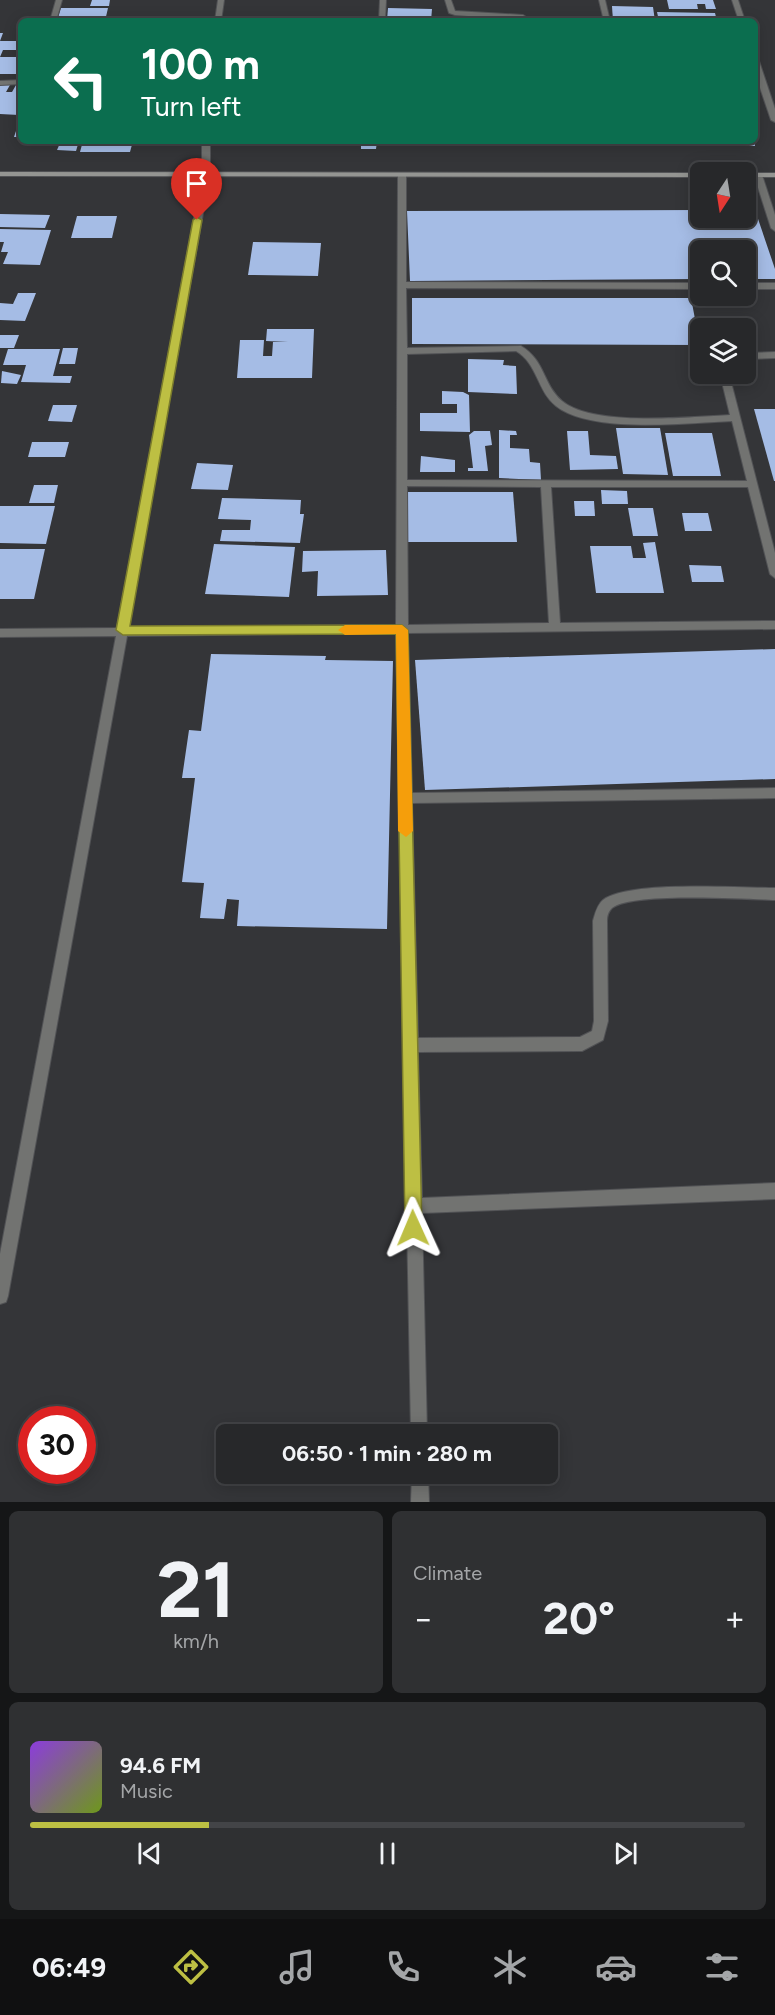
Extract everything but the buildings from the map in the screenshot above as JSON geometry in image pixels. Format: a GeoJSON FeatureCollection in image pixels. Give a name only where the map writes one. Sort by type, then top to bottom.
{"type":"FeatureCollection","features":[{"type":"Feature","properties":{"kind":"main road"},"geometry":{"type":"LineString","coordinates":[[0,174],[690,175]]}},
{"type":"Feature","properties":{"kind":"main road"},"geometry":{"type":"LineString","coordinates":[[758,175],[775,175]]}},
{"type":"Feature","properties":{"kind":"street"},"geometry":{"type":"LineString","coordinates":[[54,18],[59,0]]}},
{"type":"Feature","properties":{"kind":"street"},"geometry":{"type":"LineString","coordinates":[[218,18],[221,0]]}},
{"type":"Feature","properties":{"kind":"street"},"geometry":{"type":"LineString","coordinates":[[382,18],[383,0]]}},
{"type":"Feature","properties":{"kind":"street"},"geometry":{"type":"LineString","coordinates":[[448,0],[449,9],[455,14],[523,16],[525,18]]}},
{"type":"Feature","properties":{"kind":"street"},"geometry":{"type":"LineString","coordinates":[[602,0],[606,18]]}},
{"type":"Feature","properties":{"kind":"street"},"geometry":{"type":"LineString","coordinates":[[735,0],[741,18]]}},
{"type":"Feature","properties":{"kind":"street"},"geometry":{"type":"LineString","coordinates":[[761,78],[775,120]]}},
{"type":"Feature","properties":{"kind":"street"},"geometry":{"type":"LineString","coordinates":[[0,82],[18,82]]}},
{"type":"Feature","properties":{"kind":"street"},"geometry":{"type":"LineString","coordinates":[[0,1296],[206,175],[206,144]]}},
{"type":"Feature","properties":{"kind":"street"},"geometry":{"type":"LineString","coordinates":[[402,175],[402,630],[419,1424]]}},
{"type":"Feature","properties":{"kind":"street"},"geometry":{"type":"LineString","coordinates":[[758,175],[775,228]]}},
{"type":"Feature","properties":{"kind":"street"},"geometry":{"type":"LineString","coordinates":[[402,285],[690,286]]}},
{"type":"Feature","properties":{"kind":"street"},"geometry":{"type":"LineString","coordinates":[[756,286],[775,286]]}},
{"type":"Feature","properties":{"kind":"street"},"geometry":{"type":"LineString","coordinates":[[402,351],[518,348],[530,353],[536,361],[549,392],[561,404],[577,413],[635,420],[736,418]]}},
{"type":"Feature","properties":{"kind":"street"},"geometry":{"type":"LineString","coordinates":[[756,356],[775,355]]}},
{"type":"Feature","properties":{"kind":"street"},"geometry":{"type":"LineString","coordinates":[[728,384],[775,574]]}},
{"type":"Feature","properties":{"kind":"street"},"geometry":{"type":"LineString","coordinates":[[402,483],[752,484]]}},
{"type":"Feature","properties":{"kind":"street"},"geometry":{"type":"LineString","coordinates":[[546,484],[555,628]]}},
{"type":"Feature","properties":{"kind":"street"},"geometry":{"type":"LineString","coordinates":[[0,633],[775,624]]}},
{"type":"Feature","properties":{"kind":"street"},"geometry":{"type":"LineString","coordinates":[[405,798],[775,793]]}},
{"type":"Feature","properties":{"kind":"street"},"geometry":{"type":"LineString","coordinates":[[410,1045],[582,1044],[591,1041],[598,1035],[601,1021],[600,921],[602,910],[609,902],[644,895],[775,894]]}},
{"type":"Feature","properties":{"kind":"street"},"geometry":{"type":"LineString","coordinates":[[413,1206],[775,1191]]}},
{"type":"Feature","properties":{"kind":"street"},"geometry":{"type":"LineString","coordinates":[[420,1484],[420,1502]]}},
{"type":"Feature","properties":{"kind":"slow traffic"},"geometry":{"type":"LineString","coordinates":[[345,630],[402,630],[406,831]]}},
{"type":"Feature","properties":{"kind":"route"},"geometry":{"type":"LineString","coordinates":[[197,220],[123,630],[402,630],[413,1228]]}}]}
